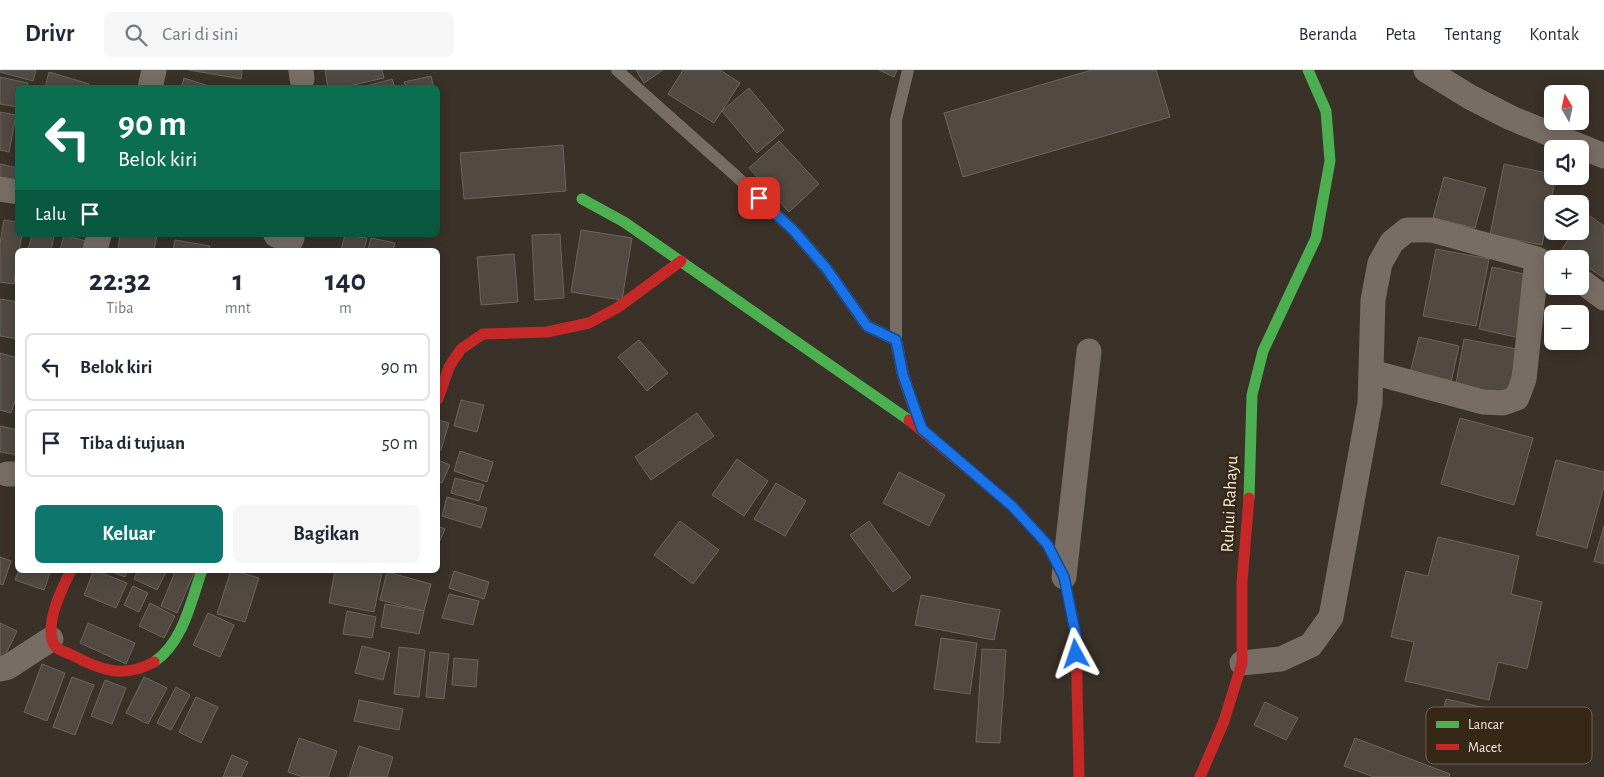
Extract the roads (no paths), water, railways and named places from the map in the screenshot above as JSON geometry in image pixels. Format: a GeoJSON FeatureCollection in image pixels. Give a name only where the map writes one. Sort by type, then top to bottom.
{"type":"FeatureCollection","features":[{"type":"Feature","properties":{"kind":"street"},"geometry":{"type":"LineString","coordinates":[[151,85],[154,70]]}},
{"type":"Feature","properties":{"kind":"street","name":"Ruhui Rahayu"},"geometry":{"type":"LineString","coordinates":[[1200,777],[1224,721],[1242,664],[1242,582],[1248,514],[1252,395],[1263,351],[1316,238],[1330,161],[1326,111],[1308,70]]}},
{"type":"Feature","properties":{"kind":"street"},"geometry":{"type":"LineString","coordinates":[[1426,70],[1470,97],[1511,118],[1604,156]]}},
{"type":"Feature","properties":{"kind":"street"},"geometry":{"type":"LineString","coordinates":[[0,189],[15,192]]}},
{"type":"Feature","properties":{"kind":"street"},"geometry":{"type":"LineString","coordinates":[[582,199],[624,222],[922,429],[1012,506],[1047,544],[1064,577],[1076,636],[1079,777]]}},
{"type":"Feature","properties":{"kind":"street"},"geometry":{"type":"LineString","coordinates":[[1242,664],[1281,659],[1311,645],[1331,618],[1370,403],[1373,300],[1380,263],[1392,242],[1407,230],[1432,230],[1544,263],[1524,379],[1517,398],[1503,403],[1484,402],[1372,372]]}},
{"type":"Feature","properties":{"kind":"street"},"geometry":{"type":"LineString","coordinates":[[287,237],[292,238],[287,248]]}},
{"type":"Feature","properties":{"kind":"street"},"geometry":{"type":"LineString","coordinates":[[440,393],[449,367],[461,349],[483,334],[547,332],[589,323],[617,308],[681,261]]}},
{"type":"Feature","properties":{"kind":"street"},"geometry":{"type":"LineString","coordinates":[[1589,287],[1604,298]]}},
{"type":"Feature","properties":{"kind":"street"},"geometry":{"type":"LineString","coordinates":[[1064,577],[1088,351]]}},
{"type":"Feature","properties":{"kind":"street"},"geometry":{"type":"LineString","coordinates":[[70,573],[57,606],[52,626],[52,639],[57,650],[108,672],[131,672],[151,667],[170,649],[201,573]]}},
{"type":"Feature","properties":{"kind":"street"},"geometry":{"type":"LineString","coordinates":[[0,669],[8,668],[52,639]]}},
{"type":"Feature","properties":{"kind":"lane"},"geometry":{"type":"LineString","coordinates":[[617,70],[736,176],[794,231],[826,268],[867,326],[896,340]]}},
{"type":"Feature","properties":{"kind":"lane"},"geometry":{"type":"LineString","coordinates":[[908,70],[896,120],[896,340],[903,375],[922,429]]}}]}
